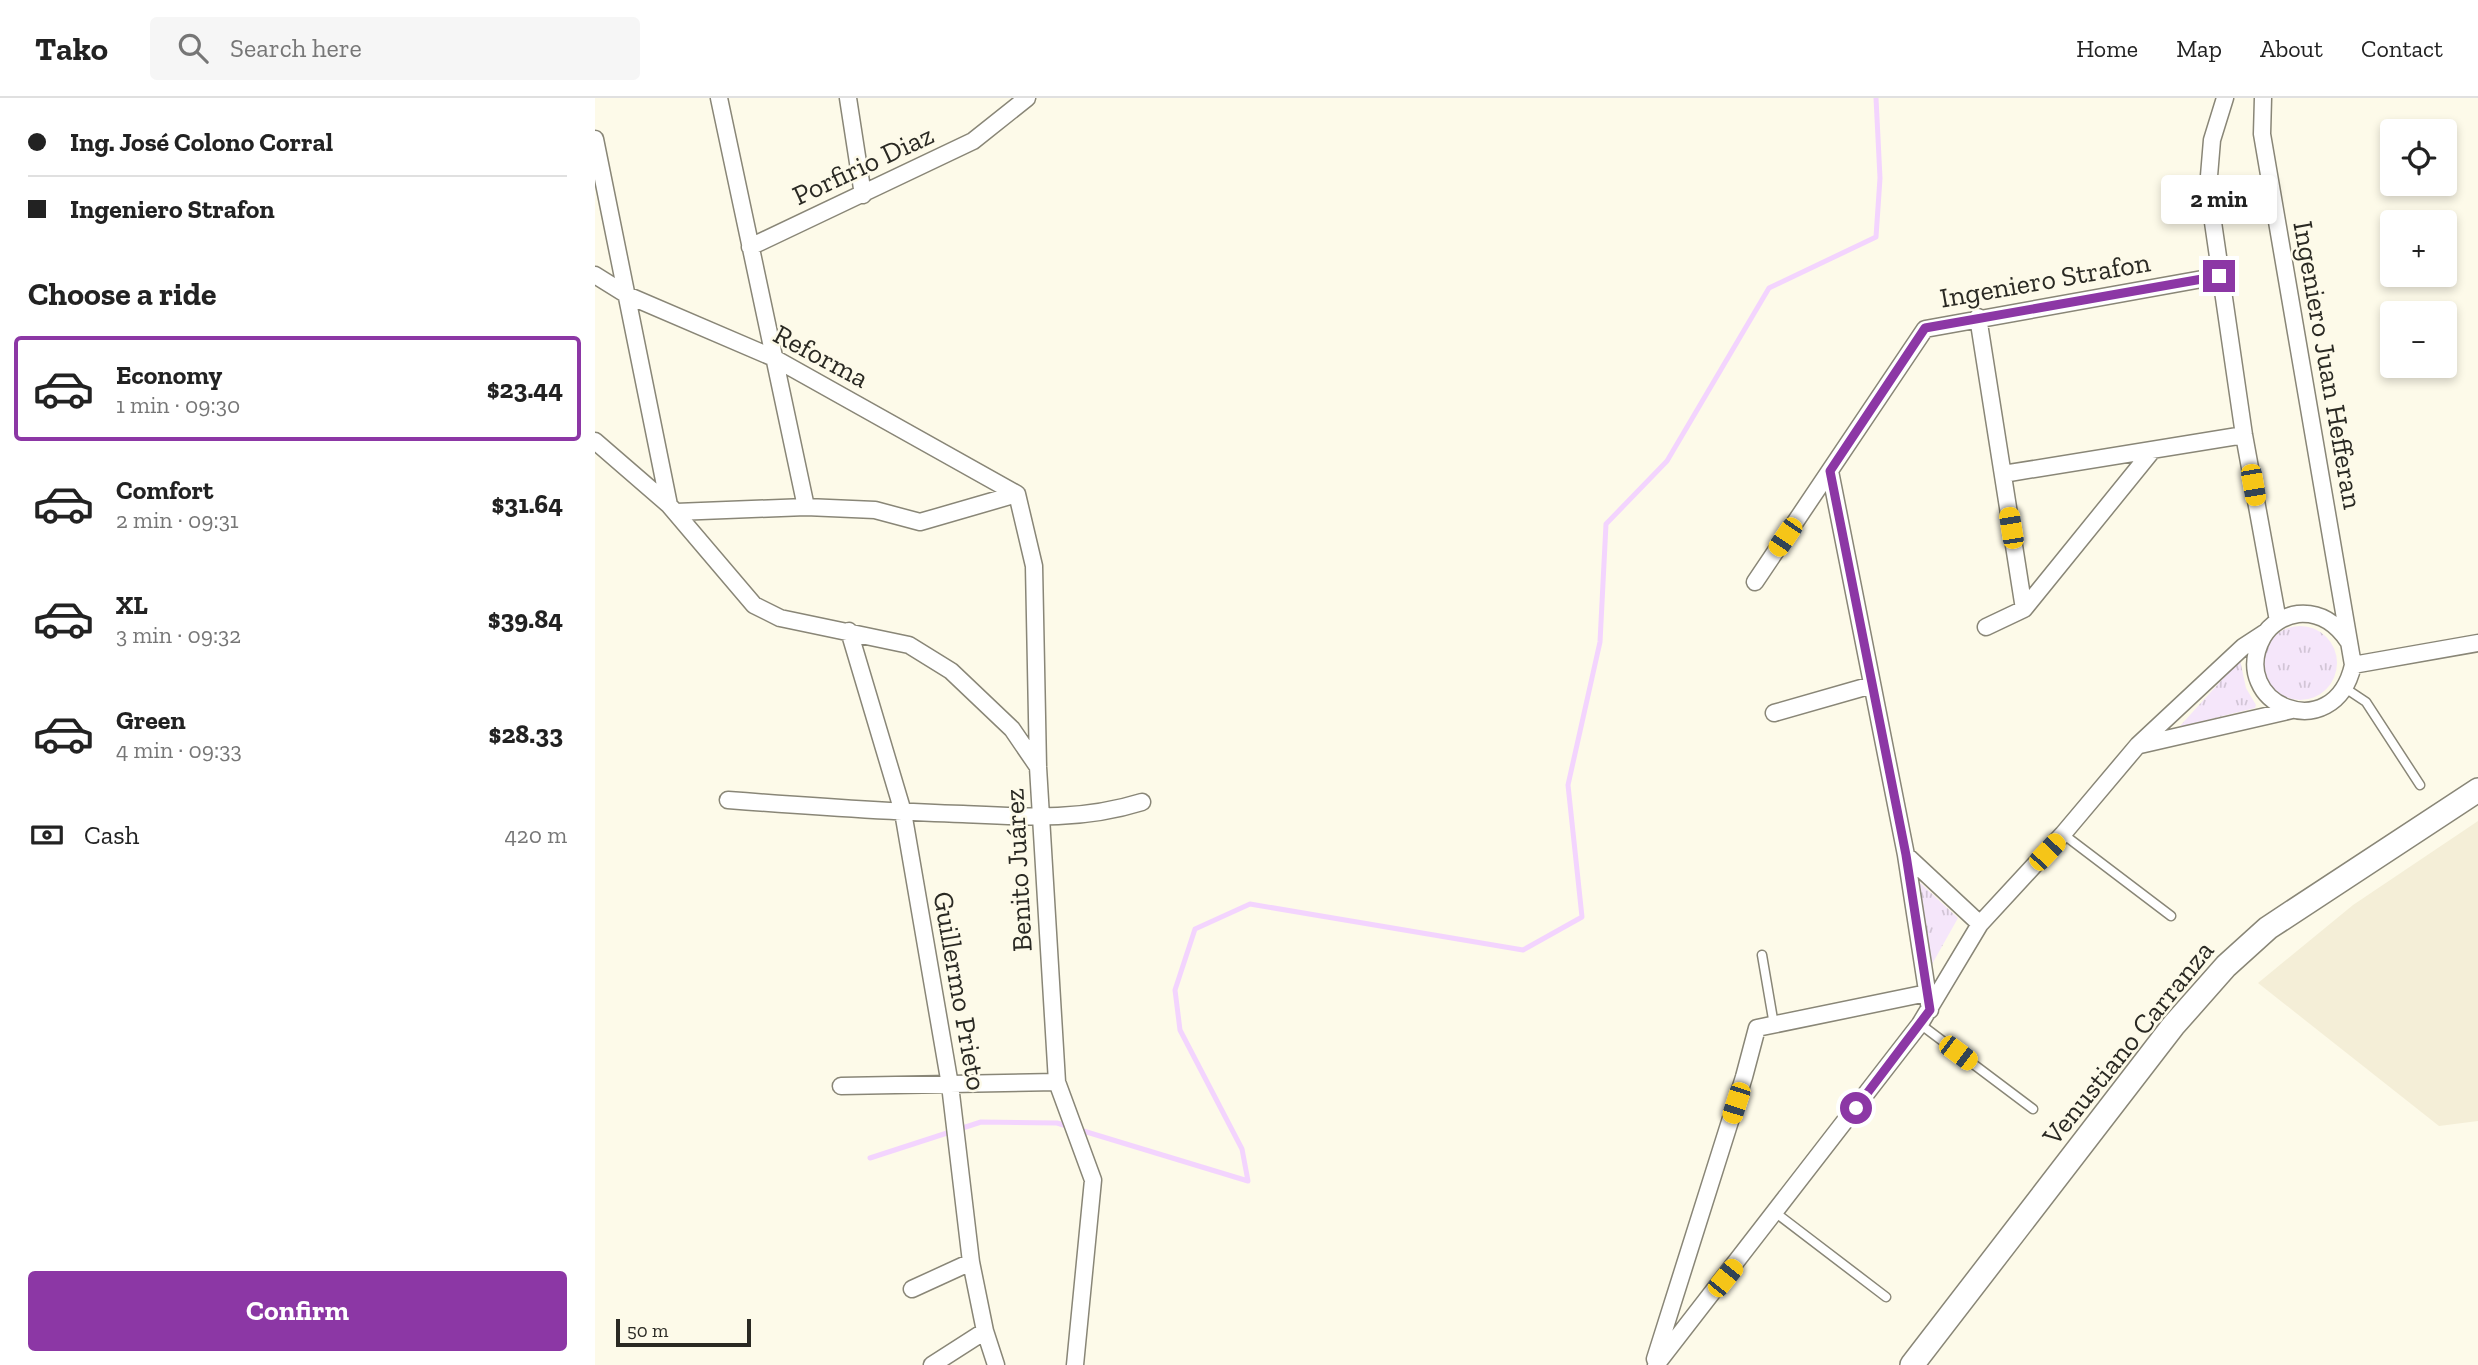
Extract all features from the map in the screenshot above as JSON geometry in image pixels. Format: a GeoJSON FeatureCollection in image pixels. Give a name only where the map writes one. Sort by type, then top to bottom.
{"type":"FeatureCollection","features":[{"type":"Feature","properties":{"kind":"main road","name":"Venustiano Carranza"},"geometry":{"type":"LineString","coordinates":[[1912,1365],[2173,1026],[2226,966],[2268,928],[2478,790]]}},
{"type":"Feature","properties":{"kind":"street"},"geometry":{"type":"LineString","coordinates":[[719,98],[806,507]]}},
{"type":"Feature","properties":{"kind":"street"},"geometry":{"type":"LineString","coordinates":[[848,98],[863,195]]}},
{"type":"Feature","properties":{"kind":"street","name":"Porfirio Diaz"},"geometry":{"type":"LineString","coordinates":[[750,247],[972,141],[1027,98]]}},
{"type":"Feature","properties":{"kind":"street"},"geometry":{"type":"LineString","coordinates":[[2225,98],[2212,140],[2208,188],[2272,626],[2256,657],[2258,680],[2271,699],[2292,710]]}},
{"type":"Feature","properties":{"kind":"street","name":"Ingeniero Juan Hefferan"},"geometry":{"type":"LineString","coordinates":[[2263,98],[2262,134],[2347,641]]}},
{"type":"Feature","properties":{"kind":"street"},"geometry":{"type":"LineString","coordinates":[[595,139],[672,509],[875,509],[920,522],[1017,494],[1034,566],[1038,767]]}},
{"type":"Feature","properties":{"kind":"street","name":"Reforma"},"geometry":{"type":"LineString","coordinates":[[595,275],[627,295],[774,358],[1017,494]]}},
{"type":"Feature","properties":{"kind":"street","name":"Ingeniero Strafon"},"geometry":{"type":"LineString","coordinates":[[1755,582],[1925,328],[2219,276]]}},
{"type":"Feature","properties":{"kind":"street"},"geometry":{"type":"LineString","coordinates":[[1978,317],[2024,609]]}},
{"type":"Feature","properties":{"kind":"street"},"geometry":{"type":"LineString","coordinates":[[2003,474],[2244,435]]}},
{"type":"Feature","properties":{"kind":"street","name":"Benito Juárez"},"geometry":{"type":"LineString","coordinates":[[595,441],[672,509],[754,605],[780,618],[909,645],[951,671],[1012,729],[1038,767],[1057,1082],[1093,1180],[1075,1365]]}},
{"type":"Feature","properties":{"kind":"street"},"geometry":{"type":"LineString","coordinates":[[1986,627],[2024,609],[2153,451]]}},
{"type":"Feature","properties":{"kind":"street"},"geometry":{"type":"LineString","coordinates":[[1830,471],[1906,855],[1930,1010]]}},
{"type":"Feature","properties":{"kind":"street"},"geometry":{"type":"LineString","coordinates":[[1655,1365],[1776,1213],[1920,1024],[1980,923],[2063,834],[2137,746],[2243,647],[2272,626],[2297,614],[2317,615],[2335,625],[2347,641],[2353,665],[2346,688],[2328,706],[2316,710],[2292,710],[2137,746]]}},
{"type":"Feature","properties":{"kind":"street","name":"Guillermo Prieto"},"geometry":{"type":"LineString","coordinates":[[849,631],[903,812],[950,1085],[971,1262],[985,1331],[996,1365]]}},
{"type":"Feature","properties":{"kind":"street"},"geometry":{"type":"LineString","coordinates":[[2353,665],[2478,643]]}},
{"type":"Feature","properties":{"kind":"street"},"geometry":{"type":"LineString","coordinates":[[1774,713],[1872,685]]}},
{"type":"Feature","properties":{"kind":"street"},"geometry":{"type":"LineString","coordinates":[[728,800],[903,812],[1042,817],[1104,814],[1142,802]]}},
{"type":"Feature","properties":{"kind":"street"},"geometry":{"type":"LineString","coordinates":[[1906,855],[1980,923]]}},
{"type":"Feature","properties":{"kind":"street"},"geometry":{"type":"LineString","coordinates":[[1655,1365],[1757,1028],[1927,993]]}},
{"type":"Feature","properties":{"kind":"street"},"geometry":{"type":"LineString","coordinates":[[841,1086],[1057,1082]]}},
{"type":"Feature","properties":{"kind":"street"},"geometry":{"type":"LineString","coordinates":[[912,1289],[971,1262]]}},
{"type":"Feature","properties":{"kind":"street"},"geometry":{"type":"LineString","coordinates":[[932,1365],[985,1331]]}},
{"type":"Feature","properties":{"kind":"lane"},"geometry":{"type":"LineString","coordinates":[[2346,688],[2366,702],[2420,785]]}},
{"type":"Feature","properties":{"kind":"lane"},"geometry":{"type":"LineString","coordinates":[[2063,834],[2171,916]]}},
{"type":"Feature","properties":{"kind":"lane"},"geometry":{"type":"LineString","coordinates":[[1762,955],[1774,1025]]}},
{"type":"Feature","properties":{"kind":"lane"},"geometry":{"type":"LineString","coordinates":[[1920,1024],[2033,1110]]}},
{"type":"Feature","properties":{"kind":"lane"},"geometry":{"type":"LineString","coordinates":[[1776,1213],[1886,1297]]}},
{"type":"Feature","properties":{"kind":"shaded area"},"geometry":{"type":"Polygon","coordinates":[[[2478,821],[2478,1121],[2439,1126],[2258,983],[2353,905],[2478,821]]]}},
{"type":"Feature","properties":{"kind":"green space"},"geometry":{"type":"Polygon","coordinates":[[[2300,626],[2321,632],[2331,642],[2337,663],[2331,684],[2321,694],[2300,700],[2279,694],[2269,684],[2263,663],[2269,642],[2279,632],[2300,626]]]}},
{"type":"Feature","properties":{"kind":"green space"},"geometry":{"type":"Polygon","coordinates":[[[2240,660],[2246,688],[2256,705],[2255,708],[2179,727],[2240,660]]]}},
{"type":"Feature","properties":{"kind":"green space"},"geometry":{"type":"Polygon","coordinates":[[[1916,879],[1958,918],[1931,966],[1916,879]]]}},
{"type":"Feature","properties":{"kind":"waterway"},"geometry":{"type":"LineString","coordinates":[[870,1158],[981,1122],[1057,1123],[1248,1181],[1242,1149],[1180,1030],[1175,990],[1195,929],[1250,904],[1523,950],[1582,917],[1568,785],[1600,642],[1606,524],[1667,461],[1769,288],[1876,237],[1880,178],[1876,98]]}},
{"type":"Feature","properties":{"kind":"route"},"geometry":{"type":"LineString","coordinates":[[1856,1108],[1930,1010],[1906,855],[1830,471],[1925,328],[2219,276]]}}]}
